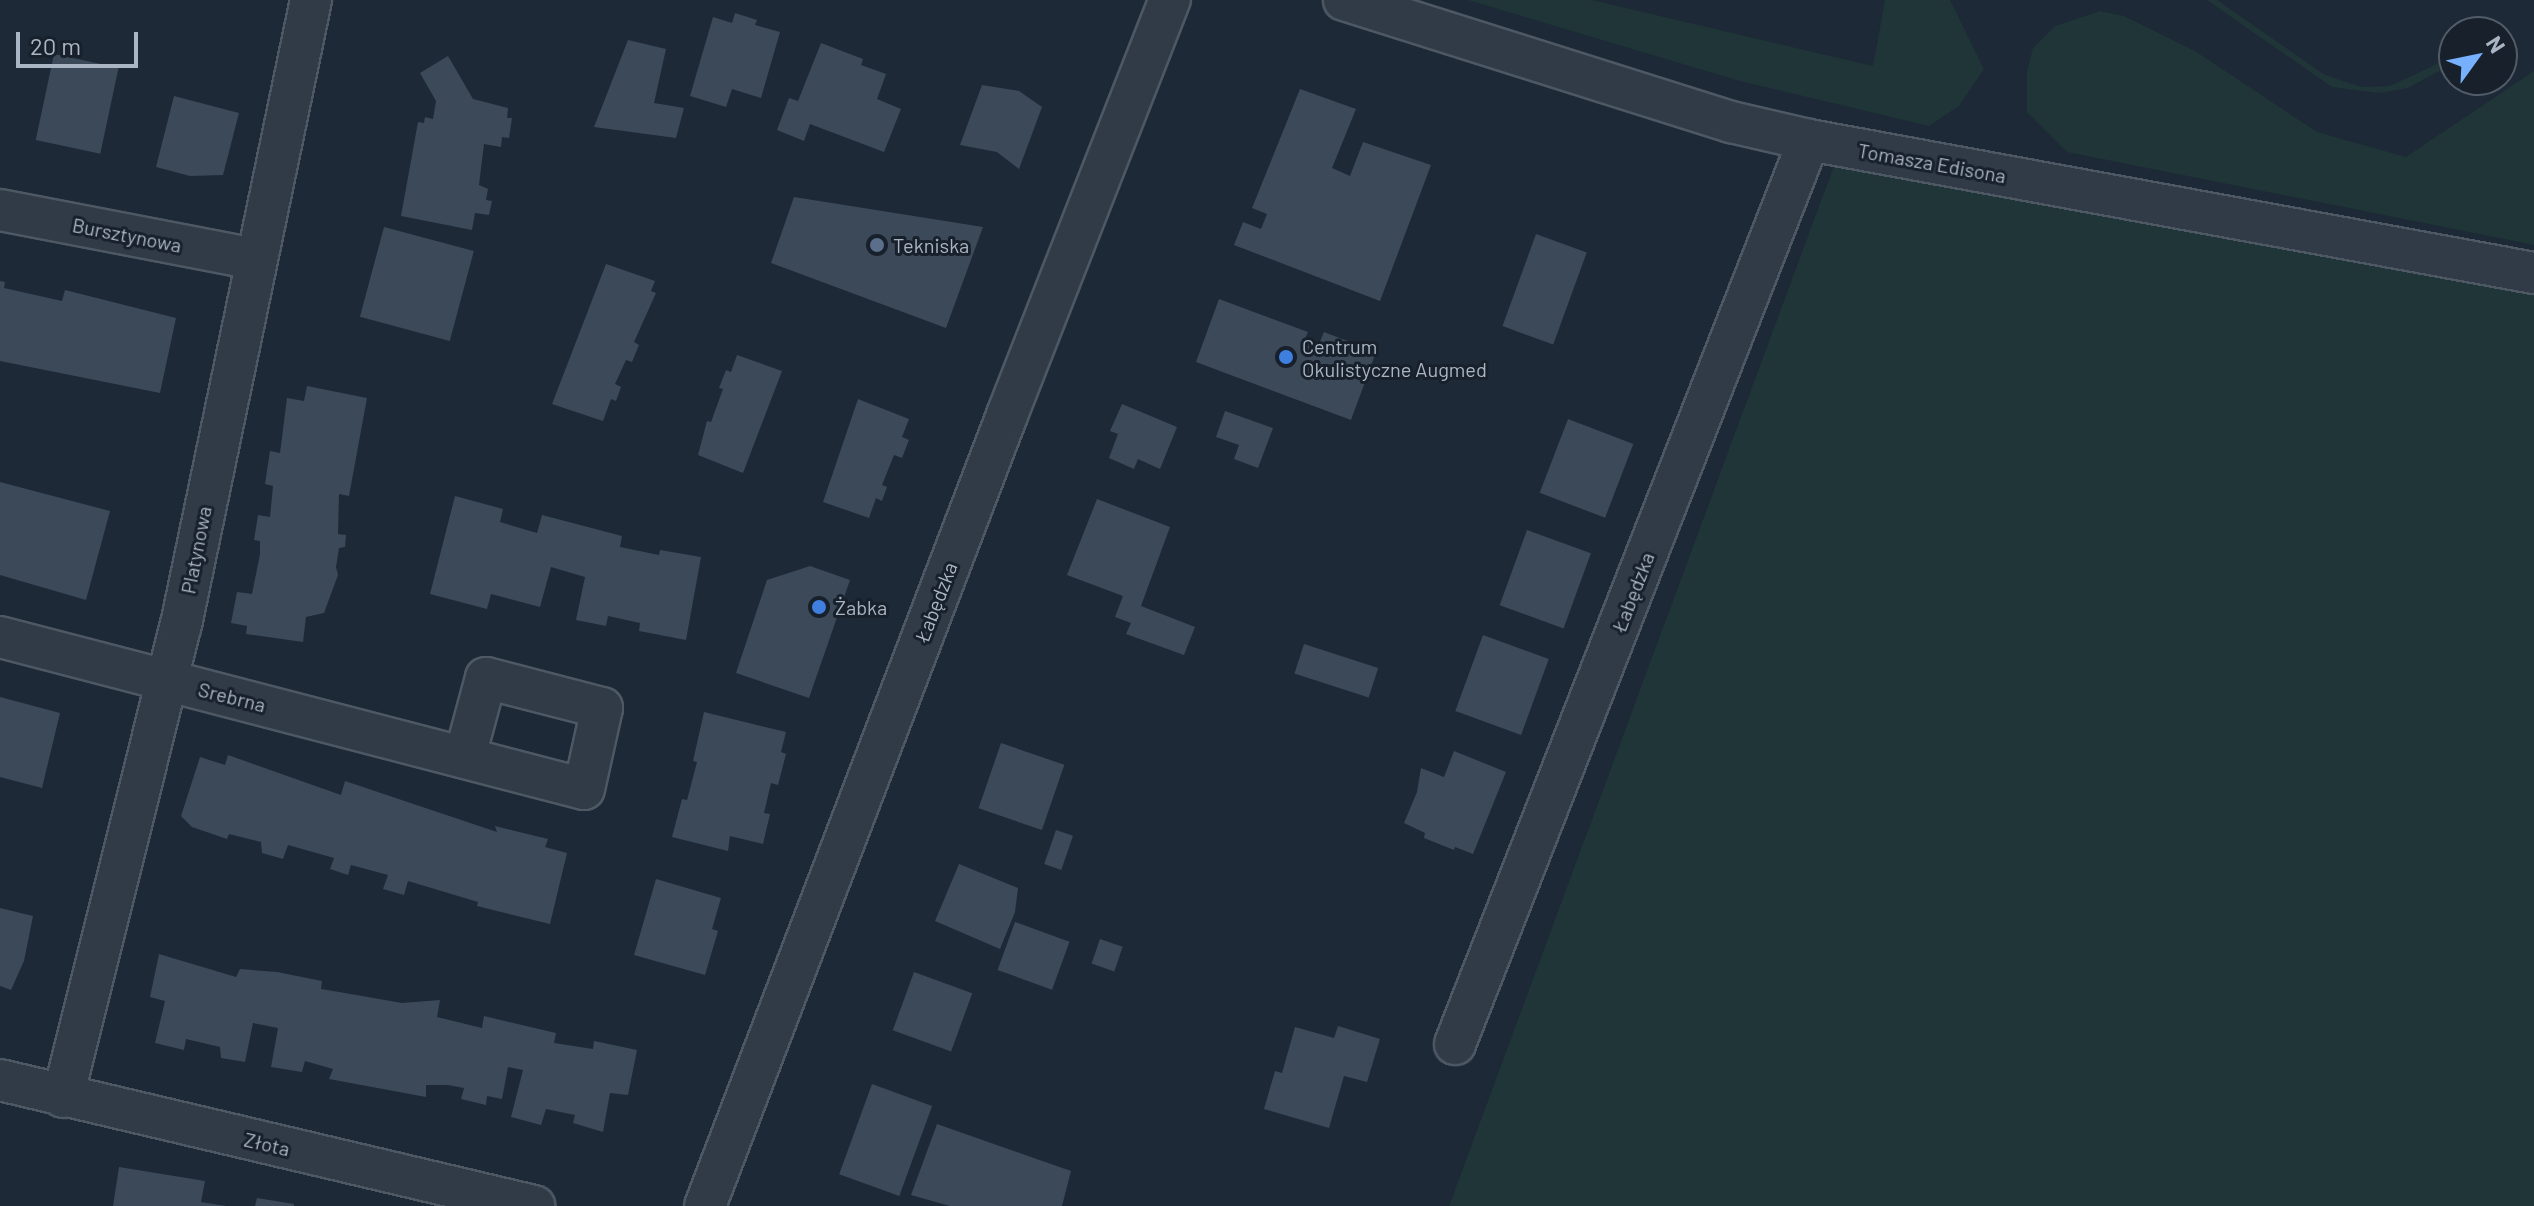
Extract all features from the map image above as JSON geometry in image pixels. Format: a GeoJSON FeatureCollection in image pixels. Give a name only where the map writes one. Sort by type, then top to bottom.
{"type":"FeatureCollection","features":[{"type":"Feature","properties":{"kind":"street","name":"Platynowa"},"geometry":{"type":"LineString","coordinates":[[63,1097],[167,681],[311,0]]}},
{"type":"Feature","properties":{"kind":"street","name":"Łabędzka"},"geometry":{"type":"LineString","coordinates":[[705,1206],[1001,430],[1170,0]]}},
{"type":"Feature","properties":{"kind":"street","name":"Tomasza Edisona"},"geometry":{"type":"LineString","coordinates":[[1344,0],[1731,122],[1809,140],[2534,273]]}},
{"type":"Feature","properties":{"kind":"street","name":"Łabędzka"},"geometry":{"type":"LineString","coordinates":[[1455,1044],[1809,140]]}},
{"type":"Feature","properties":{"kind":"street","name":"Bursztynowa"},"geometry":{"type":"LineString","coordinates":[[0,210],[255,259]]}},
{"type":"Feature","properties":{"kind":"street","name":"Srebrna"},"geometry":{"type":"LineString","coordinates":[[0,637],[465,756]]}},
{"type":"Feature","properties":{"kind":"street","name":"Złota"},"geometry":{"type":"LineString","coordinates":[[0,1080],[534,1206]]}},
{"type":"Feature","properties":{"kind":"green space"},"geometry":{"type":"Polygon","coordinates":[[[1468,0],[1592,0],[1873,66],[1885,0],[1950,0],[1984,69],[1959,106],[1929,126],[1740,81],[1468,0]]]}},
{"type":"Feature","properties":{"kind":"green space"},"geometry":{"type":"Polygon","coordinates":[[[2207,0],[2217,0],[2325,75],[2361,87],[2390,86],[2438,64],[2438,72],[2408,88],[2379,93],[2332,87],[2207,0]]]}},
{"type":"Feature","properties":{"kind":"green space"},"geometry":{"type":"Polygon","coordinates":[[[2100,11],[2124,16],[2195,51],[2317,132],[2406,157],[2497,96],[2518,96],[2518,82],[2534,71],[2534,245],[2067,152],[2027,112],[2027,72],[2033,48],[2055,26],[2100,11]]]}},
{"type":"Feature","properties":{"kind":"green space"},"geometry":{"type":"Polygon","coordinates":[[[1835,163],[2534,273],[2534,1206],[1449,1206],[1835,163]]]}},
{"type":"Feature","properties":{"kind":"building"},"geometry":{"type":"Polygon","coordinates":[[[735,13],[757,20],[755,25],[780,32],[761,98],[732,89],[726,107],[690,96],[713,17],[732,23],[735,13]]]}},
{"type":"Feature","properties":{"kind":"building"},"geometry":{"type":"Polygon","coordinates":[[[628,40],[666,49],[654,103],[684,108],[676,138],[594,127],[628,40]]]}},
{"type":"Feature","properties":{"kind":"building"},"geometry":{"type":"Polygon","coordinates":[[[821,43],[863,59],[861,65],[886,74],[877,99],[901,109],[884,152],[810,124],[804,141],[777,130],[789,98],[798,101],[821,43]]]}},
{"type":"Feature","properties":{"kind":"building"},"geometry":{"type":"Polygon","coordinates":[[[54,54],[119,68],[100,154],[36,140],[54,54]]]}},
{"type":"Feature","properties":{"kind":"building"},"geometry":{"type":"Polygon","coordinates":[[[448,56],[473,99],[508,108],[507,118],[512,118],[509,138],[502,137],[501,147],[484,144],[479,185],[488,189],[486,200],[492,201],[489,215],[475,213],[472,230],[401,216],[418,122],[424,123],[425,117],[433,119],[436,101],[420,73],[448,56]]]}},
{"type":"Feature","properties":{"kind":"building"},"geometry":{"type":"Polygon","coordinates":[[[982,85],[1019,91],[1042,107],[1019,169],[997,152],[960,145],[982,85]]]}},
{"type":"Feature","properties":{"kind":"building"},"geometry":{"type":"Polygon","coordinates":[[[1300,89],[1356,109],[1332,168],[1350,176],[1363,142],[1431,165],[1380,301],[1234,245],[1243,222],[1261,229],[1267,214],[1252,208],[1300,89]]]}},
{"type":"Feature","properties":{"kind":"building"},"geometry":{"type":"Polygon","coordinates":[[[174,96],[239,113],[223,175],[190,176],[156,167],[174,96]]]}},
{"type":"Feature","properties":{"kind":"building","name":"Tekniska"},"geometry":{"type":"Polygon","coordinates":[[[794,197],[983,227],[946,328],[771,263],[794,197]]]}},
{"type":"Feature","properties":{"kind":"building"},"geometry":{"type":"Polygon","coordinates":[[[384,227],[474,251],[450,341],[360,317],[384,227]]]}},
{"type":"Feature","properties":{"kind":"building"},"geometry":{"type":"Polygon","coordinates":[[[1536,234],[1587,252],[1553,345],[1502,326],[1536,234]]]}},
{"type":"Feature","properties":{"kind":"building"},"geometry":{"type":"Polygon","coordinates":[[[606,264],[655,281],[651,291],[656,293],[634,342],[639,345],[632,362],[626,360],[615,384],[621,387],[616,401],[611,399],[603,421],[552,404],[606,264]]]}},
{"type":"Feature","properties":{"kind":"building"},"geometry":{"type":"Polygon","coordinates":[[[0,281],[5,282],[4,288],[62,301],[65,290],[176,318],[160,393],[0,361],[0,281]]]}},
{"type":"Feature","properties":{"kind":"building","name":"Centrum Okulistyczne Augmed"},"geometry":{"type":"Polygon","coordinates":[[[1219,299],[1308,332],[1304,341],[1318,346],[1324,332],[1376,352],[1351,420],[1196,362],[1219,299]]]}},
{"type":"Feature","properties":{"kind":"building"},"geometry":{"type":"Polygon","coordinates":[[[737,355],[782,371],[743,473],[698,455],[707,421],[711,422],[723,389],[719,388],[726,370],[731,372],[737,355]]]}},
{"type":"Feature","properties":{"kind":"building"},"geometry":{"type":"Polygon","coordinates":[[[307,386],[367,398],[349,496],[339,494],[338,534],[346,535],[345,547],[339,548],[338,575],[324,613],[306,617],[303,642],[246,634],[247,626],[231,623],[237,592],[252,594],[260,554],[260,541],[254,540],[258,515],[270,517],[273,486],[265,484],[270,451],[280,453],[287,398],[304,401],[307,386]]]}},
{"type":"Feature","properties":{"kind":"building"},"geometry":{"type":"Polygon","coordinates":[[[858,399],[909,419],[902,437],[909,440],[902,458],[894,455],[882,485],[887,487],[882,501],[876,498],[869,518],[823,502],[858,399]]]}},
{"type":"Feature","properties":{"kind":"building"},"geometry":{"type":"Polygon","coordinates":[[[1122,404],[1177,427],[1160,469],[1138,459],[1134,469],[1109,458],[1118,434],[1110,431],[1122,404]]]}},
{"type":"Feature","properties":{"kind":"building"},"geometry":{"type":"Polygon","coordinates":[[[1225,411],[1273,428],[1258,468],[1234,459],[1239,445],[1216,437],[1225,411]]]}},
{"type":"Feature","properties":{"kind":"building"},"geometry":{"type":"Polygon","coordinates":[[[1568,419],[1633,444],[1605,518],[1540,493],[1568,419]]]}},
{"type":"Feature","properties":{"kind":"building"},"geometry":{"type":"Polygon","coordinates":[[[0,482],[110,511],[86,600],[0,575],[0,482]]]}},
{"type":"Feature","properties":{"kind":"building"},"geometry":{"type":"Polygon","coordinates":[[[455,496],[503,509],[500,522],[537,533],[542,515],[622,536],[620,547],[659,555],[660,550],[701,557],[686,640],[639,631],[640,623],[608,616],[606,626],[576,620],[585,577],[551,567],[540,607],[491,594],[487,609],[430,594],[455,496]]]}},
{"type":"Feature","properties":{"kind":"building"},"geometry":{"type":"Polygon","coordinates":[[[1097,499],[1170,527],[1141,606],[1195,627],[1184,655],[1126,634],[1131,623],[1115,617],[1123,596],[1067,575],[1097,499]]]}},
{"type":"Feature","properties":{"kind":"building"},"geometry":{"type":"Polygon","coordinates":[[[1527,530],[1591,553],[1564,628],[1500,605],[1527,530]]]}},
{"type":"Feature","properties":{"kind":"building"},"geometry":{"type":"Polygon","coordinates":[[[810,566],[850,580],[809,698],[736,673],[767,580],[810,566]]]}},
{"type":"Feature","properties":{"kind":"building"},"geometry":{"type":"Polygon","coordinates":[[[1483,635],[1549,659],[1521,735],[1455,711],[1483,635]]]}},
{"type":"Feature","properties":{"kind":"building"},"geometry":{"type":"Polygon","coordinates":[[[1304,644],[1378,668],[1369,698],[1294,673],[1304,644]]]}},
{"type":"Feature","properties":{"kind":"building"},"geometry":{"type":"Polygon","coordinates":[[[0,697],[60,713],[42,788],[0,777],[0,697]]]}},
{"type":"Feature","properties":{"kind":"building"},"geometry":{"type":"Polygon","coordinates":[[[704,712],[786,732],[781,752],[786,754],[778,785],[771,783],[764,813],[770,814],[763,844],[730,836],[728,851],[672,837],[682,799],[687,800],[697,762],[693,761],[704,712]]]}},
{"type":"Feature","properties":{"kind":"building"},"geometry":{"type":"Polygon","coordinates":[[[1001,743],[1064,765],[1042,830],[979,808],[1001,743]]]}},
{"type":"Feature","properties":{"kind":"building"},"geometry":{"type":"Polygon","coordinates":[[[1454,751],[1506,772],[1473,854],[1424,838],[1425,833],[1404,823],[1417,792],[1421,768],[1444,777],[1454,751]]]}},
{"type":"Feature","properties":{"kind":"building"},"geometry":{"type":"Polygon","coordinates":[[[228,755],[341,795],[345,781],[497,832],[495,826],[548,839],[545,847],[567,853],[550,924],[477,906],[478,902],[408,881],[404,895],[383,889],[388,875],[351,865],[348,875],[330,869],[334,858],[288,845],[283,859],[262,853],[261,842],[229,834],[227,839],[192,827],[181,816],[200,757],[225,765],[228,755]]]}},
{"type":"Feature","properties":{"kind":"building"},"geometry":{"type":"Polygon","coordinates":[[[1056,830],[1073,836],[1061,870],[1044,864],[1056,830]]]}},
{"type":"Feature","properties":{"kind":"building"},"geometry":{"type":"Polygon","coordinates":[[[959,864],[1018,888],[1015,912],[1000,949],[935,921],[959,864]]]}},
{"type":"Feature","properties":{"kind":"building"},"geometry":{"type":"Polygon","coordinates":[[[656,879],[721,898],[712,929],[718,931],[705,975],[634,955],[656,879]]]}},
{"type":"Feature","properties":{"kind":"building"},"geometry":{"type":"Polygon","coordinates":[[[0,908],[33,916],[24,961],[11,990],[0,986],[0,908]]]}},
{"type":"Feature","properties":{"kind":"building"},"geometry":{"type":"Polygon","coordinates":[[[1015,922],[1070,942],[1052,990],[998,970],[1015,922]]]}},
{"type":"Feature","properties":{"kind":"building"},"geometry":{"type":"Polygon","coordinates":[[[1100,939],[1123,947],[1114,971],[1092,964],[1100,939]]]}},
{"type":"Feature","properties":{"kind":"building"},"geometry":{"type":"Polygon","coordinates":[[[159,954],[236,977],[240,969],[277,972],[322,981],[321,989],[402,1003],[440,1000],[437,1017],[482,1028],[484,1016],[556,1033],[554,1043],[593,1049],[594,1041],[637,1050],[628,1095],[610,1093],[603,1132],[573,1123],[575,1115],[546,1109],[541,1125],[511,1117],[523,1070],[508,1067],[502,1099],[487,1096],[486,1105],[461,1099],[464,1088],[448,1085],[426,1085],[426,1097],[329,1079],[333,1069],[305,1061],[302,1072],[271,1067],[278,1028],[253,1023],[245,1062],[221,1058],[220,1047],[186,1039],[184,1050],[155,1043],[165,1001],[150,997],[159,954]]]}},
{"type":"Feature","properties":{"kind":"building"},"geometry":{"type":"Polygon","coordinates":[[[914,972],[972,993],[951,1051],[893,1030],[914,972]]]}},
{"type":"Feature","properties":{"kind":"building"},"geometry":{"type":"Polygon","coordinates":[[[1338,1026],[1380,1039],[1367,1082],[1344,1076],[1329,1128],[1264,1109],[1275,1071],[1282,1073],[1295,1027],[1334,1038],[1338,1026]]]}},
{"type":"Feature","properties":{"kind":"building"},"geometry":{"type":"Polygon","coordinates":[[[872,1084],[932,1106],[899,1196],[839,1174],[872,1084]]]}},
{"type":"Feature","properties":{"kind":"building"},"geometry":{"type":"Polygon","coordinates":[[[937,1124],[1071,1171],[1062,1206],[950,1206],[911,1195],[937,1124]]]}},
{"type":"Feature","properties":{"kind":"building"},"geometry":{"type":"Polygon","coordinates":[[[119,1167],[205,1181],[201,1202],[226,1206],[113,1206],[119,1167]]]}},
{"type":"Feature","properties":{"kind":"building"},"geometry":{"type":"Polygon","coordinates":[[[257,1198],[294,1204],[294,1206],[255,1206],[257,1198]]]}},
{"type":"Feature","properties":{"kind":"place","name":"Tekniska"},"geometry":{"type":"Point","coordinates":[877,245]}},
{"type":"Feature","properties":{"kind":"place","name":"Centrum Okulistyczne Augmed"},"geometry":{"type":"Point","coordinates":[1286,357]}},
{"type":"Feature","properties":{"kind":"place","name":"Żabka"},"geometry":{"type":"Point","coordinates":[819,607]}}]}
